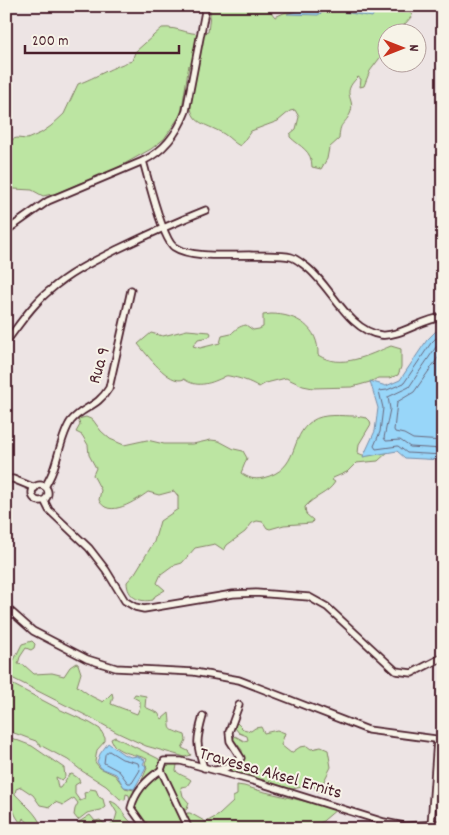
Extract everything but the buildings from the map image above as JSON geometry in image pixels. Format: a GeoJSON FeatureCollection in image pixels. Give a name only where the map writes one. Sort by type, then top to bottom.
{"type":"FeatureCollection","features":[{"type":"Feature","properties":{"kind":"street"},"geometry":{"type":"LineString","coordinates":[[6,231],[48,201],[156,155],[166,145],[186,111],[206,6]]}},
{"type":"Feature","properties":{"kind":"street"},"geometry":{"type":"LineString","coordinates":[[143,161],[168,239],[173,246],[187,252],[292,257],[314,272],[353,320],[372,333],[382,335],[394,334],[430,319],[443,317]]}},
{"type":"Feature","properties":{"kind":"street"},"geometry":{"type":"LineString","coordinates":[[9,338],[24,318],[49,291],[72,274],[164,227],[206,210]]}},
{"type":"Feature","properties":{"kind":"street","name":"Rua 9"},"geometry":{"type":"LineString","coordinates":[[45,487],[52,473],[69,423],[79,413],[96,404],[104,397],[109,388],[131,290]]}},
{"type":"Feature","properties":{"kind":"street"},"geometry":{"type":"LineString","coordinates":[[6,479],[35,488],[45,487],[48,494],[44,500]]}},
{"type":"Feature","properties":{"kind":"street"},"geometry":{"type":"LineString","coordinates":[[35,488],[33,492],[34,497],[38,500],[44,500]]}},
{"type":"Feature","properties":{"kind":"street"},"geometry":{"type":"LineString","coordinates":[[44,500],[49,510],[89,548],[126,601],[135,607],[144,609],[233,594],[256,593],[309,597],[327,607],[396,671],[412,673],[443,658]]}},
{"type":"Feature","properties":{"kind":"street"},"geometry":{"type":"LineString","coordinates":[[6,607],[33,631],[88,659],[116,668],[194,672],[239,680],[368,730],[440,740],[431,826]]}},
{"type":"Feature","properties":{"kind":"street"},"geometry":{"type":"LineString","coordinates":[[214,771],[226,768],[241,758],[230,741],[229,732],[239,705]]}},
{"type":"Feature","properties":{"kind":"street"},"geometry":{"type":"LineString","coordinates":[[203,716],[196,738],[204,768]]}},
{"type":"Feature","properties":{"kind":"street","name":"Travessa Aksel Ernits"},"geometry":{"type":"LineString","coordinates":[[161,770],[164,760],[172,760],[318,800],[384,822],[404,826],[443,824]]}},
{"type":"Feature","properties":{"kind":"street"},"geometry":{"type":"LineString","coordinates":[[146,829],[131,808],[133,800],[147,782],[161,770],[189,829]]}},
{"type":"Feature","properties":{"kind":"green space"},"geometry":{"type":"Polygon","coordinates":[[[211,6],[260,6],[270,11],[275,17],[286,12],[328,6],[395,6],[410,11],[412,16],[407,22],[376,22],[376,63],[370,71],[364,86],[360,87],[361,79],[358,77],[352,83],[349,92],[352,109],[341,127],[339,139],[329,148],[327,159],[321,169],[312,167],[308,153],[290,137],[290,134],[296,129],[299,117],[295,110],[290,111],[278,121],[251,131],[240,146],[224,134],[198,121],[192,112],[190,104],[191,75],[189,65],[181,114],[164,139],[151,149],[101,177],[80,183],[57,193],[43,196],[32,190],[14,189],[6,191],[6,141],[17,138],[27,139],[51,126],[64,114],[78,84],[132,61],[135,52],[162,28],[197,34],[208,32],[211,6]]]}},
{"type":"Feature","properties":{"kind":"green space"},"geometry":{"type":"Polygon","coordinates":[[[271,314],[289,317],[305,324],[315,337],[318,355],[327,359],[336,361],[355,360],[391,346],[401,349],[401,367],[398,375],[389,378],[378,378],[352,387],[313,388],[303,386],[286,378],[266,383],[259,387],[244,380],[228,376],[198,384],[184,379],[172,378],[158,368],[138,344],[151,333],[163,336],[187,330],[210,332],[209,337],[198,339],[193,346],[200,348],[220,343],[222,336],[231,334],[237,328],[246,325],[253,330],[259,329],[263,327],[263,315],[271,314]]]}},
{"type":"Feature","properties":{"kind":"green space"},"geometry":{"type":"Polygon","coordinates":[[[339,415],[367,418],[371,424],[359,444],[358,453],[369,456],[386,448],[390,450],[378,461],[356,463],[347,472],[333,478],[332,480],[335,482],[332,486],[305,507],[306,514],[313,520],[312,523],[284,525],[270,529],[263,522],[257,521],[252,523],[245,532],[227,545],[224,550],[215,544],[195,548],[182,563],[172,566],[161,574],[157,583],[165,590],[155,596],[153,600],[139,600],[129,592],[127,582],[135,573],[154,542],[160,521],[178,509],[178,496],[174,491],[159,495],[148,492],[123,506],[109,508],[103,506],[99,500],[101,490],[93,475],[96,468],[89,455],[88,445],[82,435],[76,432],[80,425],[78,419],[86,417],[93,420],[110,439],[124,445],[147,440],[164,444],[193,444],[211,440],[219,441],[234,449],[243,451],[247,458],[241,473],[257,479],[275,474],[283,468],[289,460],[300,435],[316,418],[339,415]]]}},
{"type":"Feature","properties":{"kind":"green space"},"geometry":{"type":"Polygon","coordinates":[[[32,641],[35,644],[34,648],[31,650],[26,648],[18,664],[24,665],[34,674],[52,673],[64,676],[70,667],[76,663],[81,673],[77,686],[103,702],[112,693],[111,704],[137,714],[140,701],[133,697],[135,694],[146,696],[145,707],[158,713],[162,719],[169,713],[172,730],[185,735],[186,740],[182,748],[191,755],[185,757],[146,746],[6,675],[6,656],[14,660],[22,644],[32,641]]]}},
{"type":"Feature","properties":{"kind":"green space"},"geometry":{"type":"Polygon","coordinates":[[[6,681],[100,729],[105,741],[97,750],[95,762],[100,768],[115,775],[125,788],[134,790],[142,780],[147,768],[145,763],[147,759],[116,748],[111,739],[115,737],[159,759],[160,767],[132,800],[130,801],[129,795],[126,794],[125,800],[120,799],[106,786],[68,760],[38,744],[36,741],[6,731],[6,681]]]}},
{"type":"Feature","properties":{"kind":"green space"},"geometry":{"type":"Polygon","coordinates":[[[236,722],[243,729],[251,731],[261,727],[264,733],[277,730],[285,733],[281,745],[291,753],[300,747],[307,746],[311,749],[321,747],[328,750],[331,767],[324,781],[322,791],[317,791],[313,785],[292,789],[231,771],[231,768],[243,759],[242,750],[233,739],[235,736],[244,741],[248,740],[247,736],[239,733],[235,728],[236,722]]]}},
{"type":"Feature","properties":{"kind":"green space"},"geometry":{"type":"Polygon","coordinates":[[[6,736],[32,746],[64,768],[65,777],[62,780],[56,777],[58,788],[72,774],[80,782],[75,785],[75,794],[80,801],[85,799],[84,793],[90,789],[96,790],[99,797],[103,799],[105,807],[101,810],[87,813],[78,820],[74,815],[78,803],[74,798],[63,805],[55,802],[50,807],[40,805],[33,795],[21,787],[16,789],[15,794],[33,813],[42,827],[41,829],[34,829],[23,818],[21,823],[15,815],[10,800],[7,802],[6,811],[6,782],[9,776],[6,774],[6,736]]]}},
{"type":"Feature","properties":{"kind":"green space"},"geometry":{"type":"Polygon","coordinates":[[[174,762],[177,765],[176,771],[191,780],[187,786],[181,787],[183,796],[189,803],[184,811],[164,775],[167,763],[174,762]]]}},
{"type":"Feature","properties":{"kind":"green space"},"geometry":{"type":"Polygon","coordinates":[[[159,773],[187,829],[150,829],[137,812],[135,804],[139,794],[159,773]]]}},
{"type":"Feature","properties":{"kind":"green space"},"geometry":{"type":"Polygon","coordinates":[[[237,785],[337,809],[316,829],[193,829],[186,817],[187,813],[206,822],[219,815],[233,802],[233,797],[237,795],[237,785]]]}},
{"type":"Feature","properties":{"kind":"green space"},"geometry":{"type":"Polygon","coordinates":[[[110,801],[118,806],[139,829],[88,829],[79,824],[79,822],[90,815],[95,821],[100,820],[109,827],[115,820],[117,813],[110,801]]]}},
{"type":"Feature","properties":{"kind":"water"},"geometry":{"type":"Polygon","coordinates":[[[309,6],[378,6],[372,17],[328,9],[318,15],[287,14],[309,6]]]}},
{"type":"Feature","properties":{"kind":"water"},"geometry":{"type":"Polygon","coordinates":[[[436,331],[443,336],[443,460],[405,458],[397,451],[363,457],[375,431],[378,408],[370,381],[386,386],[400,380],[427,340],[436,331]]]}},
{"type":"Feature","properties":{"kind":"water"},"geometry":{"type":"Polygon","coordinates":[[[108,743],[123,754],[131,757],[137,756],[145,760],[143,764],[146,766],[145,770],[134,789],[124,787],[116,774],[101,768],[97,762],[108,743]]]}}]}
